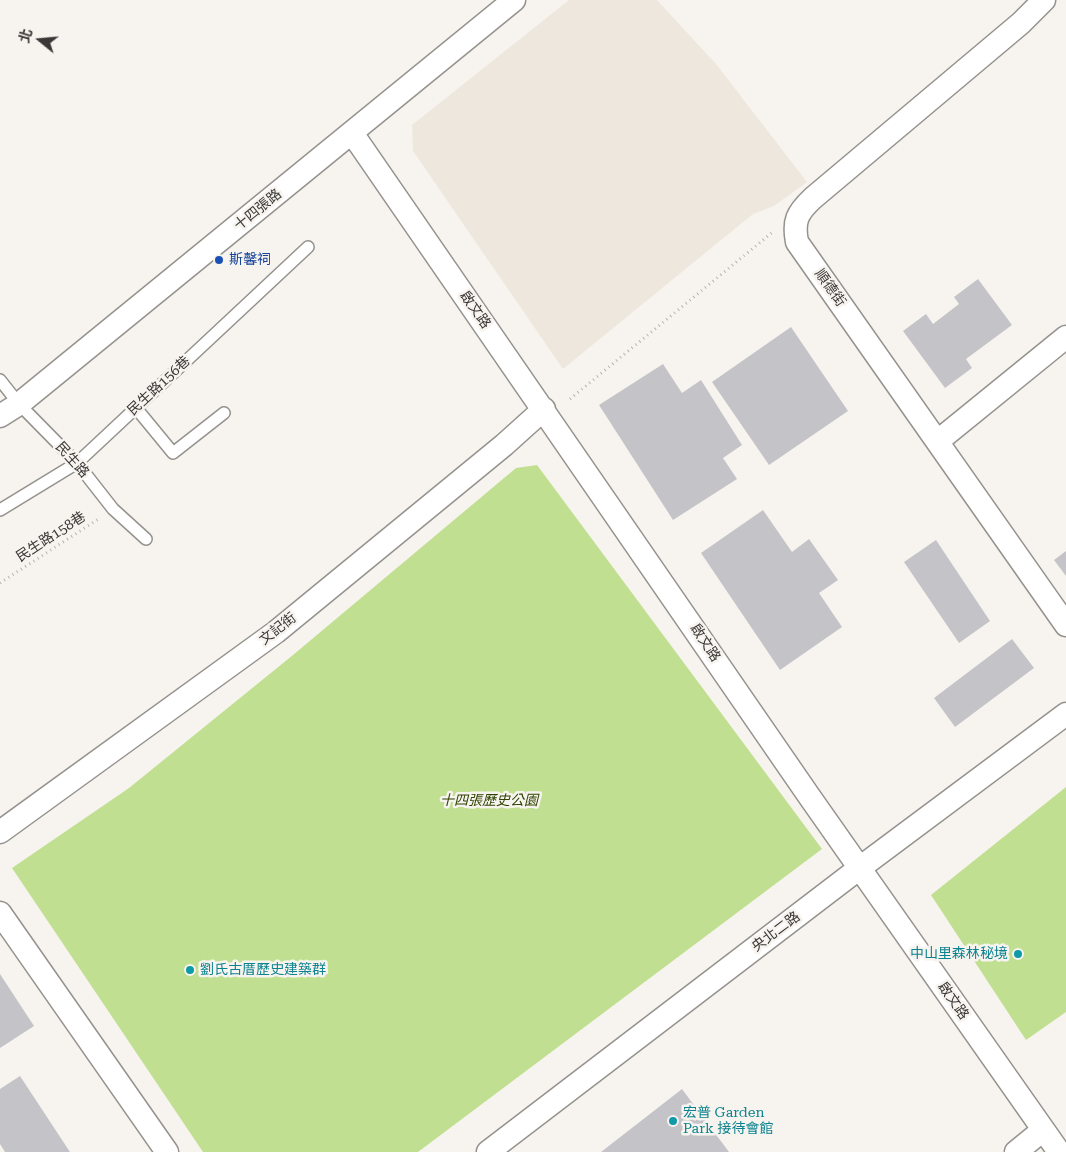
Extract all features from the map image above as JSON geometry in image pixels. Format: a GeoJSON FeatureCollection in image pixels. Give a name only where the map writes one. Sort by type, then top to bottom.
{"type":"FeatureCollection","features":[{"type":"Feature","properties":{"kind":"street","name":"十四張路"},"geometry":{"type":"LineString","coordinates":[[9,410],[352,134],[514,0]]}},
{"type":"Feature","properties":{"kind":"street","name":"順德街"},"geometry":{"type":"LineString","coordinates":[[1044,0],[1021,23],[799,211],[796,232],[798,242],[1066,625]]}},
{"type":"Feature","properties":{"kind":"street","name":"啟文路"},"geometry":{"type":"LineString","coordinates":[[352,134],[1059,1152]]}},
{"type":"Feature","properties":{"kind":"street"},"geometry":{"type":"LineString","coordinates":[[938,442],[1066,337]]}},
{"type":"Feature","properties":{"kind":"street","name":"文記街"},"geometry":{"type":"LineString","coordinates":[[0,832],[276,632],[504,445],[544,409]]}},
{"type":"Feature","properties":{"kind":"street","name":"央北二路"},"geometry":{"type":"LineString","coordinates":[[488,1152],[861,867],[1066,714]]}},
{"type":"Feature","properties":{"kind":"street"},"geometry":{"type":"LineString","coordinates":[[0,913],[167,1152]]}},
{"type":"Feature","properties":{"kind":"street"},"geometry":{"type":"LineString","coordinates":[[1016,1152],[1043,1130]]}},
{"type":"Feature","properties":{"kind":"lane","name":"民生路156巷"},"geometry":{"type":"LineString","coordinates":[[0,510],[77,463],[308,247]]}},
{"type":"Feature","properties":{"kind":"lane","name":"民生路"},"geometry":{"type":"LineString","coordinates":[[0,380],[9,410],[77,463],[113,510],[146,538]]}},
{"type":"Feature","properties":{"kind":"lane"},"geometry":{"type":"LineString","coordinates":[[136,408],[173,453],[224,413]]}},
{"type":"Feature","properties":{"kind":"path"},"geometry":{"type":"LineString","coordinates":[[570,398],[776,229]]}},
{"type":"Feature","properties":{"kind":"path","name":"民生路158巷"},"geometry":{"type":"LineString","coordinates":[[0,583],[113,510]]}},
{"type":"Feature","properties":{"kind":"shaded area"},"geometry":{"type":"Polygon","coordinates":[[[569,0],[657,0],[716,64],[807,182],[774,206],[753,214],[563,369],[413,151],[412,125],[569,0]]]}},
{"type":"Feature","properties":{"kind":"green space","name":"十四張歷史公園"},"geometry":{"type":"Polygon","coordinates":[[[537,465],[822,849],[418,1152],[203,1152],[12,868],[129,788],[293,655],[516,468],[537,465]]]}},
{"type":"Feature","properties":{"kind":"green space","name":"中山里森林秘境"},"geometry":{"type":"Polygon","coordinates":[[[1066,787],[1066,1012],[1026,1040],[931,895],[1066,787]]]}},
{"type":"Feature","properties":{"kind":"building"},"geometry":{"type":"Polygon","coordinates":[[[978,279],[1012,325],[966,359],[972,368],[945,388],[903,331],[926,314],[933,324],[959,304],[954,297],[978,279]]]}},
{"type":"Feature","properties":{"kind":"building"},"geometry":{"type":"Polygon","coordinates":[[[791,327],[848,411],[769,465],[712,382],[791,327]]]}},
{"type":"Feature","properties":{"kind":"building"},"geometry":{"type":"Polygon","coordinates":[[[663,364],[682,393],[701,380],[742,445],[723,458],[737,479],[673,520],[599,405],[663,364]]]}},
{"type":"Feature","properties":{"kind":"building"},"geometry":{"type":"Polygon","coordinates":[[[763,510],[792,552],[809,539],[838,580],[819,593],[842,627],[780,670],[701,553],[763,510]]]}},
{"type":"Feature","properties":{"kind":"building"},"geometry":{"type":"Polygon","coordinates":[[[936,540],[990,621],[959,643],[904,562],[936,540]]]}},
{"type":"Feature","properties":{"kind":"building"},"geometry":{"type":"Polygon","coordinates":[[[1066,551],[1066,576],[1054,560],[1066,551]]]}},
{"type":"Feature","properties":{"kind":"building"},"geometry":{"type":"Polygon","coordinates":[[[1012,639],[1034,668],[955,727],[934,698],[1012,639]]]}},
{"type":"Feature","properties":{"kind":"building"},"geometry":{"type":"Polygon","coordinates":[[[0,974],[34,1026],[0,1048],[0,974]]]}},
{"type":"Feature","properties":{"kind":"building"},"geometry":{"type":"Polygon","coordinates":[[[20,1076],[70,1152],[5,1152],[0,1144],[0,1089],[20,1076]]]}},
{"type":"Feature","properties":{"kind":"building","name":"宏普 Garden Park 接待會館"},"geometry":{"type":"Polygon","coordinates":[[[682,1089],[729,1152],[601,1152],[682,1089]]]}},
{"type":"Feature","properties":{"kind":"place","name":"斯馨祠"},"geometry":{"type":"Point","coordinates":[219,260]}},
{"type":"Feature","properties":{"kind":"place","name":"中山里森林秘境"},"geometry":{"type":"Point","coordinates":[1018,954]}},
{"type":"Feature","properties":{"kind":"place","name":"劉氏古厝歷史建築群"},"geometry":{"type":"Point","coordinates":[190,970]}},
{"type":"Feature","properties":{"kind":"place","name":"宏普 Garden Park 接待會館"},"geometry":{"type":"Point","coordinates":[673,1121]}}]}
